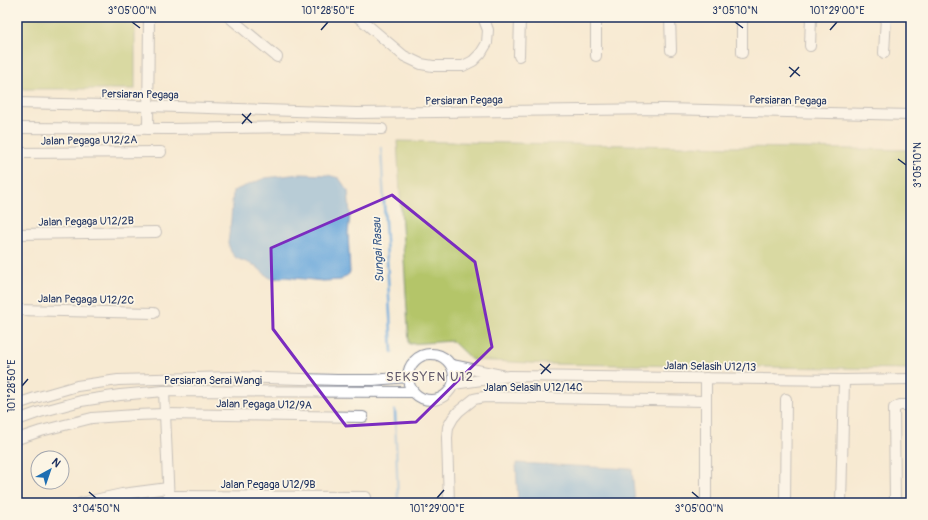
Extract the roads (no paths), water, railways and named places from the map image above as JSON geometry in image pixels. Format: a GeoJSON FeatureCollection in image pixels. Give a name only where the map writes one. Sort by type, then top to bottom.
{"type":"FeatureCollection","features":[{"type":"Feature","properties":{"kind":"street"},"geometry":{"type":"LineString","coordinates":[[148,129],[149,17]]}},
{"type":"Feature","properties":{"kind":"street"},"geometry":{"type":"LineString","coordinates":[[229,17],[277,57]]}},
{"type":"Feature","properties":{"kind":"street"},"geometry":{"type":"LineString","coordinates":[[358,17],[404,56],[421,64],[433,66],[463,66],[473,61],[481,53],[487,43],[488,30],[483,17]]}},
{"type":"Feature","properties":{"kind":"street"},"geometry":{"type":"LineString","coordinates":[[519,56],[520,17]]}},
{"type":"Feature","properties":{"kind":"street"},"geometry":{"type":"LineString","coordinates":[[596,17],[596,56]]}},
{"type":"Feature","properties":{"kind":"street"},"geometry":{"type":"LineString","coordinates":[[670,17],[670,50]]}},
{"type":"Feature","properties":{"kind":"street"},"geometry":{"type":"LineString","coordinates":[[742,17],[742,53]]}},
{"type":"Feature","properties":{"kind":"street"},"geometry":{"type":"LineString","coordinates":[[810,46],[811,17]]}},
{"type":"Feature","properties":{"kind":"street"},"geometry":{"type":"LineString","coordinates":[[884,53],[886,17]]}},
{"type":"Feature","properties":{"kind":"street","name":"Persiaran Pegaga"},"geometry":{"type":"LineString","coordinates":[[17,103],[357,113],[664,109],[911,115]]}},
{"type":"Feature","properties":{"kind":"street"},"geometry":{"type":"LineString","coordinates":[[17,128],[148,129],[294,127],[382,129]]}},
{"type":"Feature","properties":{"kind":"street","name":"Jalan Pegaga U12/2A"},"geometry":{"type":"LineString","coordinates":[[17,153],[161,152]]}},
{"type":"Feature","properties":{"kind":"street","name":"Jalan Pegaga U12/2B"},"geometry":{"type":"LineString","coordinates":[[17,234],[156,232]]}},
{"type":"Feature","properties":{"kind":"street","name":"Jalan Pegaga U12/2C"},"geometry":{"type":"LineString","coordinates":[[17,310],[154,312]]}},
{"type":"Feature","properties":{"kind":"street"},"geometry":{"type":"LineString","coordinates":[[425,354],[433,354],[440,355],[452,365],[455,378],[454,384],[446,396],[440,399],[425,400],[413,392],[409,385],[408,377],[412,363],[425,354]]}},
{"type":"Feature","properties":{"kind":"street","name":"Jalan Selasih U12/13"},"geometry":{"type":"LineString","coordinates":[[452,365],[509,376]]}},
{"type":"Feature","properties":{"kind":"street","name":"Jalan Selasih U12/13"},"geometry":{"type":"LineString","coordinates":[[454,384],[509,376],[844,380],[911,379]]}},
{"type":"Feature","properties":{"kind":"street","name":"Persiaran Serai Wangi"},"geometry":{"type":"LineString","coordinates":[[17,404],[77,386],[118,380],[233,377],[373,380],[408,377]]}},
{"type":"Feature","properties":{"kind":"street"},"geometry":{"type":"LineString","coordinates":[[706,378],[706,503]]}},
{"type":"Feature","properties":{"kind":"street"},"geometry":{"type":"LineString","coordinates":[[842,503],[844,380]]}},
{"type":"Feature","properties":{"kind":"street"},"geometry":{"type":"LineString","coordinates":[[164,391],[169,496]]}},
{"type":"Feature","properties":{"kind":"street","name":"Persiaran Serai Wangi"},"geometry":{"type":"LineString","coordinates":[[17,420],[81,401],[120,395],[164,391],[413,392]]}},
{"type":"Feature","properties":{"kind":"street","name":"Jalan Selasih U12/14C"},"geometry":{"type":"LineString","coordinates":[[449,503],[448,428],[459,411],[474,400],[484,397],[706,402]]}},
{"type":"Feature","properties":{"kind":"street"},"geometry":{"type":"LineString","coordinates":[[785,503],[786,399]]}},
{"type":"Feature","properties":{"kind":"street"},"geometry":{"type":"LineString","coordinates":[[895,503],[894,408],[900,405],[911,405]]}},
{"type":"Feature","properties":{"kind":"street","name":"Jalan Pegaga U12/9A"},"geometry":{"type":"LineString","coordinates":[[17,439],[41,431],[92,418],[135,414],[363,417]]}},
{"type":"Feature","properties":{"kind":"street","name":"Jalan Pegaga U12/9B"},"geometry":{"type":"LineString","coordinates":[[81,503],[122,494],[169,496],[366,497]]}},
{"type":"Feature","properties":{"kind":"water"},"geometry":{"type":"Polygon","coordinates":[[[300,174],[328,175],[339,178],[348,191],[350,214],[348,233],[350,273],[341,280],[323,281],[285,277],[272,279],[256,266],[236,258],[231,252],[228,243],[233,191],[265,178],[300,174]]]}},
{"type":"Feature","properties":{"kind":"water"},"geometry":{"type":"Polygon","coordinates":[[[516,463],[632,469],[635,503],[518,503],[516,463]]]}},
{"type":"Feature","properties":{"kind":"waterway","name":"Sungai Rasau"},"geometry":{"type":"LineString","coordinates":[[381,148],[392,352]]}},
{"type":"Feature","properties":{"kind":"waterway","name":"Sungai Rasau"},"geometry":{"type":"LineString","coordinates":[[395,411],[398,503]]}},
{"type":"Feature","properties":{"kind":"district","name":"SEKSYEN U12"},"geometry":{"type":"Point","coordinates":[430,376]}}]}
